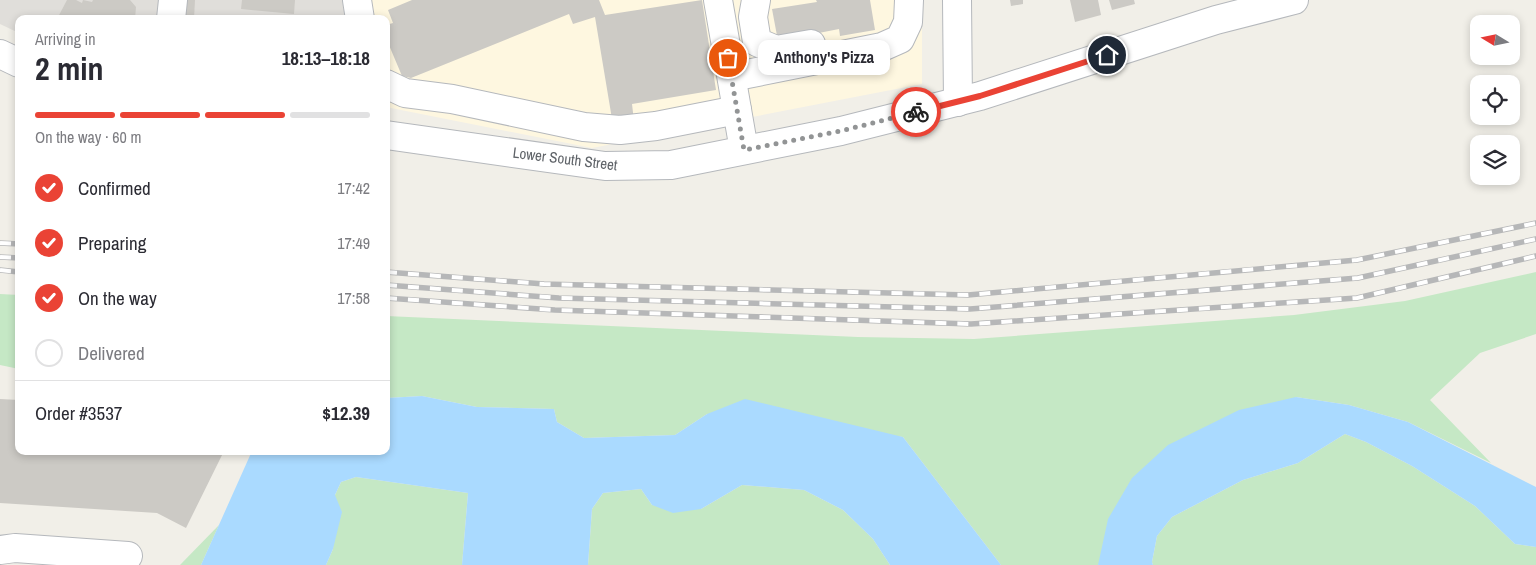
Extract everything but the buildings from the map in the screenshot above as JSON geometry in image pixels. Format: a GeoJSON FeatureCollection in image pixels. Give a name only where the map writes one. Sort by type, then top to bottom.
{"type":"FeatureCollection","features":[{"type":"Feature","properties":{"kind":"street"},"geometry":{"type":"LineString","coordinates":[[171,15],[173,0]]}},
{"type":"Feature","properties":{"kind":"street"},"geometry":{"type":"LineString","coordinates":[[357,0],[359,15]]}},
{"type":"Feature","properties":{"kind":"street"},"geometry":{"type":"LineString","coordinates":[[718,0],[744,150]]}},
{"type":"Feature","properties":{"kind":"street"},"geometry":{"type":"LineString","coordinates":[[756,0],[753,17],[757,42],[776,50],[890,30],[909,11]]}},
{"type":"Feature","properties":{"kind":"street"},"geometry":{"type":"LineString","coordinates":[[957,0],[958,102]]}},
{"type":"Feature","properties":{"kind":"street","name":"Lower South Street"},"geometry":{"type":"LineString","coordinates":[[390,135],[605,166],[671,165],[841,131],[958,102],[980,96],[1216,10],[1294,0]]}},
{"type":"Feature","properties":{"kind":"street"},"geometry":{"type":"LineString","coordinates":[[732,77],[882,47],[900,39],[909,11]]}},
{"type":"Feature","properties":{"kind":"street"},"geometry":{"type":"LineString","coordinates":[[0,54],[15,61]]}},
{"type":"Feature","properties":{"kind":"street"},"geometry":{"type":"LineString","coordinates":[[390,86],[405,93],[452,98],[584,127],[620,130],[656,126],[737,110]]}},
{"type":"Feature","properties":{"kind":"street"},"geometry":{"type":"LineString","coordinates":[[0,550],[15,548],[128,556]]}},
{"type":"Feature","properties":{"kind":"shaded area"},"geometry":{"type":"Polygon","coordinates":[[[0,0],[346,0],[344,15],[15,15],[15,31],[0,24],[0,0]]]}},
{"type":"Feature","properties":{"kind":"shaded area"},"geometry":{"type":"Polygon","coordinates":[[[354,0],[922,0],[922,84],[592,148],[390,108],[390,15],[352,15],[354,0]]]}},
{"type":"Feature","properties":{"kind":"green space"},"geometry":{"type":"Polygon","coordinates":[[[1536,272],[1536,334],[1480,353],[1430,400],[1491,463],[1408,422],[1349,405],[1296,397],[1098,565],[1001,565],[903,437],[707,414],[675,435],[584,438],[557,422],[554,409],[477,407],[422,396],[390,398],[390,316],[858,337],[974,339],[1294,315],[1405,301],[1536,272]]]}},
{"type":"Feature","properties":{"kind":"green space"},"geometry":{"type":"Polygon","coordinates":[[[0,294],[15,295],[15,368],[0,365],[0,294]]]}},
{"type":"Feature","properties":{"kind":"green space"},"geometry":{"type":"Polygon","coordinates":[[[1345,434],[1366,442],[1412,466],[1475,506],[1515,544],[1536,547],[1536,565],[1153,565],[1157,536],[1172,517],[1243,480],[1298,463],[1345,434]]]}},
{"type":"Feature","properties":{"kind":"green space"},"geometry":{"type":"Polygon","coordinates":[[[356,477],[468,493],[462,565],[326,565],[333,549],[335,495],[341,482],[356,477]]]}},
{"type":"Feature","properties":{"kind":"green space"},"geometry":{"type":"Polygon","coordinates":[[[742,485],[804,490],[843,510],[873,539],[890,565],[588,565],[592,509],[603,493],[641,489],[652,505],[701,509],[742,485]]]}},
{"type":"Feature","properties":{"kind":"green space"},"geometry":{"type":"Polygon","coordinates":[[[219,525],[201,565],[180,565],[219,525]]]}},
{"type":"Feature","properties":{"kind":"water"},"geometry":{"type":"Polygon","coordinates":[[[422,396],[477,407],[554,409],[557,422],[584,438],[675,435],[707,414],[745,399],[903,437],[1001,565],[890,565],[873,539],[843,510],[804,490],[742,485],[701,509],[673,513],[652,505],[641,489],[603,493],[592,509],[588,565],[462,565],[468,493],[356,477],[341,482],[335,495],[342,512],[333,549],[326,565],[201,565],[250,455],[390,455],[390,398],[422,396]]]}},
{"type":"Feature","properties":{"kind":"water"},"geometry":{"type":"Polygon","coordinates":[[[1296,397],[1349,405],[1408,422],[1536,487],[1536,547],[1515,544],[1475,506],[1412,466],[1366,442],[1345,434],[1298,463],[1243,480],[1172,517],[1157,536],[1153,565],[1098,565],[1108,519],[1132,478],[1168,445],[1239,410],[1296,397]]]}},
{"type":"Feature","properties":{"kind":"railway"},"geometry":{"type":"LineString","coordinates":[[390,272],[544,284],[968,295],[1357,260],[1536,223]]}},
{"type":"Feature","properties":{"kind":"railway"},"geometry":{"type":"LineString","coordinates":[[390,285],[559,298],[970,309],[1358,278],[1536,239]]}},
{"type":"Feature","properties":{"kind":"railway"},"geometry":{"type":"LineString","coordinates":[[0,243],[15,244]]}},
{"type":"Feature","properties":{"kind":"railway"},"geometry":{"type":"LineString","coordinates":[[390,298],[555,310],[971,324],[1357,298],[1536,256]]}},
{"type":"Feature","properties":{"kind":"railway"},"geometry":{"type":"LineString","coordinates":[[0,257],[15,258]]}},
{"type":"Feature","properties":{"kind":"railway"},"geometry":{"type":"LineString","coordinates":[[0,270],[15,272]]}},
{"type":"Feature","properties":{"kind":"way so far"},"geometry":{"type":"LineString","coordinates":[[728,58],[744,150],[841,131],[916,112]]}},
{"type":"Feature","properties":{"kind":"place","name":"Anthony's Pizza"},"geometry":{"type":"Point","coordinates":[728,58]}},
{"type":"Feature","properties":{"kind":"route"},"geometry":{"type":"LineString","coordinates":[[916,112],[980,96],[1107,55]]}}]}
